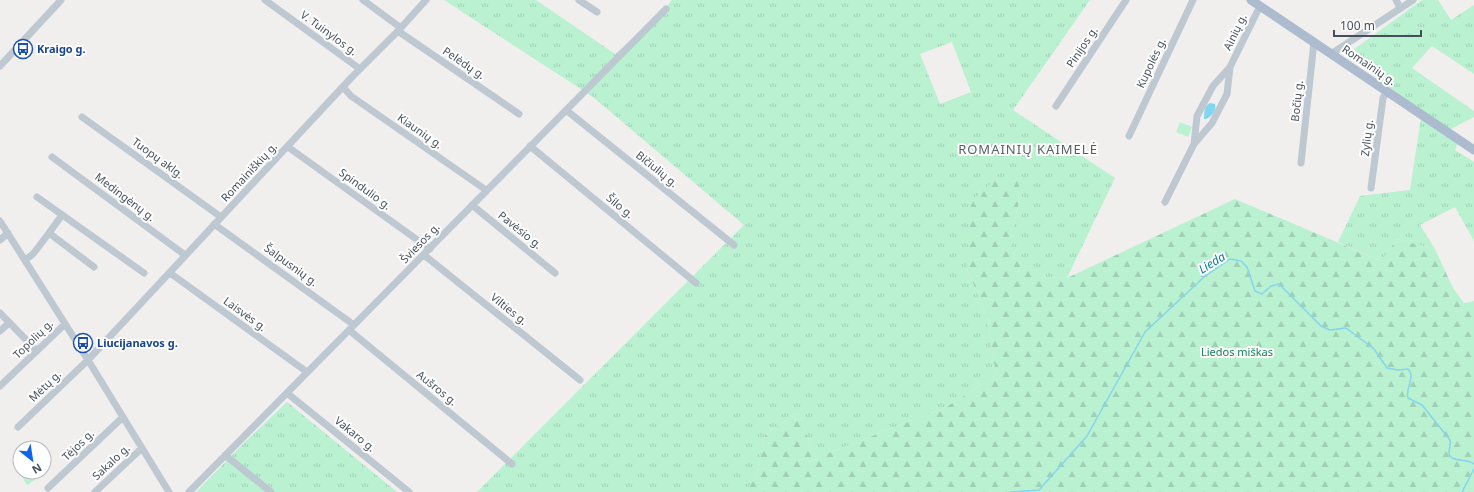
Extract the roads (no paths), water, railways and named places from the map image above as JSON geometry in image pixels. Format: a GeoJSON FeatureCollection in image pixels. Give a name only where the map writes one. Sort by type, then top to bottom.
{"type":"FeatureCollection","features":[{"type":"Feature","properties":{"kind":"main road","name":"Romainių g."},"geometry":{"type":"LineString","coordinates":[[1251,0],[1474,150]]}},
{"type":"Feature","properties":{"kind":"street"},"geometry":{"type":"LineString","coordinates":[[0,66],[61,0]]}},
{"type":"Feature","properties":{"kind":"street","name":"V. Tuinylos g."},"geometry":{"type":"LineString","coordinates":[[266,0],[360,69]]}},
{"type":"Feature","properties":{"kind":"street","name":"Pelėdų g."},"geometry":{"type":"LineString","coordinates":[[363,0],[399,29],[519,114]]}},
{"type":"Feature","properties":{"kind":"street","name":"Romainiškių g."},"geometry":{"type":"LineString","coordinates":[[88,360],[214,224],[426,0]]}},
{"type":"Feature","properties":{"kind":"street"},"geometry":{"type":"LineString","coordinates":[[579,0],[597,12]]}},
{"type":"Feature","properties":{"kind":"street","name":"Pinijos g."},"geometry":{"type":"LineString","coordinates":[[1056,106],[1126,0]]}},
{"type":"Feature","properties":{"kind":"street","name":"Kupolės g."},"geometry":{"type":"LineString","coordinates":[[1130,136],[1193,0]]}},
{"type":"Feature","properties":{"kind":"street"},"geometry":{"type":"LineString","coordinates":[[1396,0],[1400,8]]}},
{"type":"Feature","properties":{"kind":"street"},"geometry":{"type":"LineString","coordinates":[[1331,54],[1413,0]]}},
{"type":"Feature","properties":{"kind":"street","name":"Ainių g."},"geometry":{"type":"LineString","coordinates":[[1194,144],[1197,116],[1213,86],[1230,67],[1260,6]]}},
{"type":"Feature","properties":{"kind":"street","name":"Šviesos g."},"geometry":{"type":"LineString","coordinates":[[189,492],[666,9]]}},
{"type":"Feature","properties":{"kind":"street","name":"Bočių g."},"geometry":{"type":"LineString","coordinates":[[1301,163],[1314,42]]}},
{"type":"Feature","properties":{"kind":"street","name":"Ainių g."},"geometry":{"type":"LineString","coordinates":[[1165,202],[1194,144],[1212,123],[1227,94],[1230,67]]}},
{"type":"Feature","properties":{"kind":"street","name":"Kiaunių g."},"geometry":{"type":"LineString","coordinates":[[343,87],[351,96],[486,190]]}},
{"type":"Feature","properties":{"kind":"street","name":"Zylių g."},"geometry":{"type":"LineString","coordinates":[[1371,188],[1383,98],[1387,91]]}},
{"type":"Feature","properties":{"kind":"street","name":"Bičiulių g."},"geometry":{"type":"LineString","coordinates":[[566,110],[734,246]]}},
{"type":"Feature","properties":{"kind":"street","name":"Tuopų aklg."},"geometry":{"type":"LineString","coordinates":[[82,117],[221,217]]}},
{"type":"Feature","properties":{"kind":"street","name":"Šilo g."},"geometry":{"type":"LineString","coordinates":[[530,146],[696,283]]}},
{"type":"Feature","properties":{"kind":"street","name":"Spindulio g."},"geometry":{"type":"LineString","coordinates":[[288,147],[430,248]]}},
{"type":"Feature","properties":{"kind":"street","name":"Medingėnų g."},"geometry":{"type":"LineString","coordinates":[[52,156],[185,255]]}},
{"type":"Feature","properties":{"kind":"street"},"geometry":{"type":"LineString","coordinates":[[37,197],[144,273]]}},
{"type":"Feature","properties":{"kind":"street","name":"Pavėsio g."},"geometry":{"type":"LineString","coordinates":[[472,205],[555,273]]}},
{"type":"Feature","properties":{"kind":"street"},"geometry":{"type":"LineString","coordinates":[[25,260],[33,254],[62,215]]}},
{"type":"Feature","properties":{"kind":"street"},"geometry":{"type":"LineString","coordinates":[[0,221],[169,492]]}},
{"type":"Feature","properties":{"kind":"street","name":"Šalpusnių g."},"geometry":{"type":"LineString","coordinates":[[214,224],[352,328]]}},
{"type":"Feature","properties":{"kind":"street"},"geometry":{"type":"LineString","coordinates":[[0,240],[8,233]]}},
{"type":"Feature","properties":{"kind":"street"},"geometry":{"type":"LineString","coordinates":[[49,234],[94,267]]}},
{"type":"Feature","properties":{"kind":"street","name":"Vilties g."},"geometry":{"type":"LineString","coordinates":[[424,255],[580,380]]}},
{"type":"Feature","properties":{"kind":"street","name":"Laisvės g."},"geometry":{"type":"LineString","coordinates":[[170,273],[307,372]]}},
{"type":"Feature","properties":{"kind":"street"},"geometry":{"type":"LineString","coordinates":[[0,313],[36,351]]}},
{"type":"Feature","properties":{"kind":"street"},"geometry":{"type":"LineString","coordinates":[[0,331],[9,323]]}},
{"type":"Feature","properties":{"kind":"street","name":"Topolių g."},"geometry":{"type":"LineString","coordinates":[[0,386],[65,324]]}},
{"type":"Feature","properties":{"kind":"street","name":"Aušros g."},"geometry":{"type":"LineString","coordinates":[[352,328],[512,464]]}},
{"type":"Feature","properties":{"kind":"street","name":"Mėtų g."},"geometry":{"type":"LineString","coordinates":[[18,427],[88,360]]}},
{"type":"Feature","properties":{"kind":"street","name":"Vakaro g."},"geometry":{"type":"LineString","coordinates":[[287,393],[409,492]]}},
{"type":"Feature","properties":{"kind":"street","name":"Tėjos g."},"geometry":{"type":"LineString","coordinates":[[48,488],[123,417]]}},
{"type":"Feature","properties":{"kind":"street","name":"Sakalo g."},"geometry":{"type":"LineString","coordinates":[[95,492],[142,448]]}},
{"type":"Feature","properties":{"kind":"street"},"geometry":{"type":"LineString","coordinates":[[225,455],[270,492]]}},
{"type":"Feature","properties":{"kind":"water"},"geometry":{"type":"Polygon","coordinates":[[[1210,103],[1215,104],[1214,111],[1210,117],[1204,119],[1205,108],[1210,103]]]}},
{"type":"Feature","properties":{"kind":"waterway","name":"Lieda"},"geometry":{"type":"LineString","coordinates":[[1011,492],[1039,490],[1087,436],[1145,332],[1204,277],[1230,259],[1241,261],[1247,267],[1255,291],[1262,294],[1271,286],[1279,284],[1321,326],[1330,330],[1346,328],[1374,349],[1387,368],[1398,370],[1408,369],[1411,376],[1407,394],[1408,398],[1422,405],[1450,440],[1450,456],[1452,458],[1468,461],[1474,464]]}},
{"type":"Feature","properties":{"kind":"waterway","name":"Lieda"},"geometry":{"type":"LineString","coordinates":[[1462,492],[1474,469]]}},
{"type":"Feature","properties":{"kind":"place","name":"Kraigo g."},"geometry":{"type":"Point","coordinates":[23,49]}},
{"type":"Feature","properties":{"kind":"place","name":"Liucijanavos g."},"geometry":{"type":"Point","coordinates":[83,343]}},
{"type":"Feature","properties":{"kind":"district","name":"ROMAINIŲ KAIMELĖ"},"geometry":{"type":"Point","coordinates":[1028,149]}},
{"type":"Feature","properties":{"kind":"park label","name":"Liedos miškas"},"geometry":{"type":"Point","coordinates":[1237,352]}}]}
